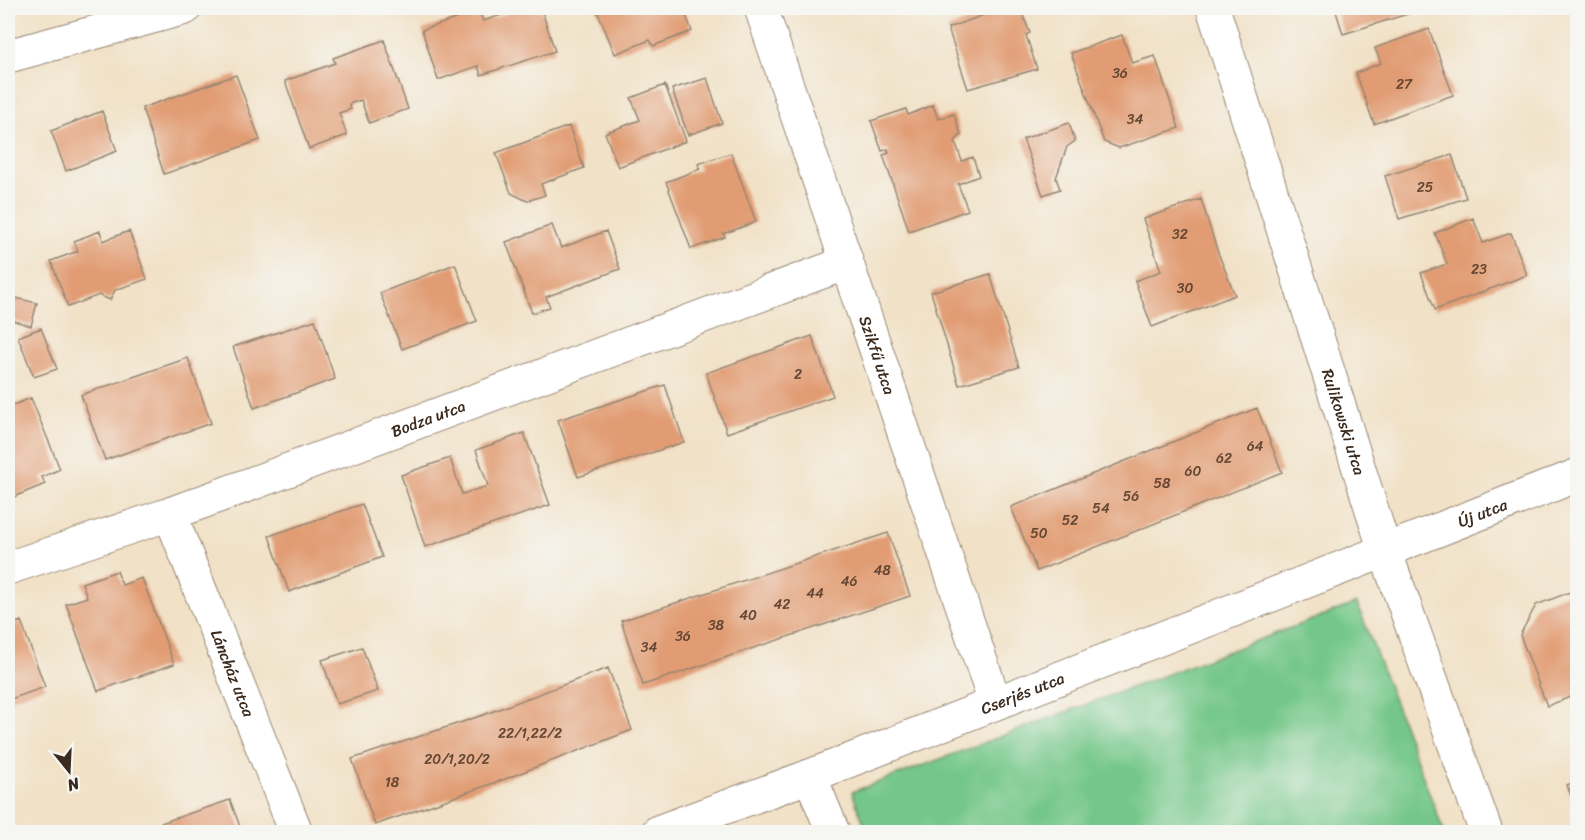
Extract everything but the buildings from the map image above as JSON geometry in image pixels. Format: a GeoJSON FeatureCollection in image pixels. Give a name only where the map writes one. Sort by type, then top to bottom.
{"type":"FeatureCollection","features":[{"type":"Feature","properties":{"kind":"street"},"geometry":{"type":"LineString","coordinates":[[8,56],[185,8]]}},
{"type":"Feature","properties":{"kind":"street","name":"Szikfű utca"},"geometry":{"type":"LineString","coordinates":[[761,8],[995,703]]}},
{"type":"Feature","properties":{"kind":"street","name":"Rulikowski utca"},"geometry":{"type":"LineString","coordinates":[[1213,8],[1385,551],[1486,832]]}},
{"type":"Feature","properties":{"kind":"street","name":"Bodza utca"},"geometry":{"type":"LineString","coordinates":[[8,568],[170,514],[846,263]]}},
{"type":"Feature","properties":{"kind":"street","name":"Új utca"},"geometry":{"type":"LineString","coordinates":[[1385,551],[1578,475]]}},
{"type":"Feature","properties":{"kind":"street","name":"Láncház utca"},"geometry":{"type":"LineString","coordinates":[[170,514],[296,832]]}},
{"type":"Feature","properties":{"kind":"street","name":"Cserjés utca"},"geometry":{"type":"LineString","coordinates":[[658,832],[810,776],[1385,551]]}},
{"type":"Feature","properties":{"kind":"street"},"geometry":{"type":"LineString","coordinates":[[810,776],[832,832]]}},
{"type":"Feature","properties":{"kind":"green space"},"geometry":{"type":"Polygon","coordinates":[[[1357,603],[1444,832],[867,832],[852,792],[1357,603]]]}}]}
